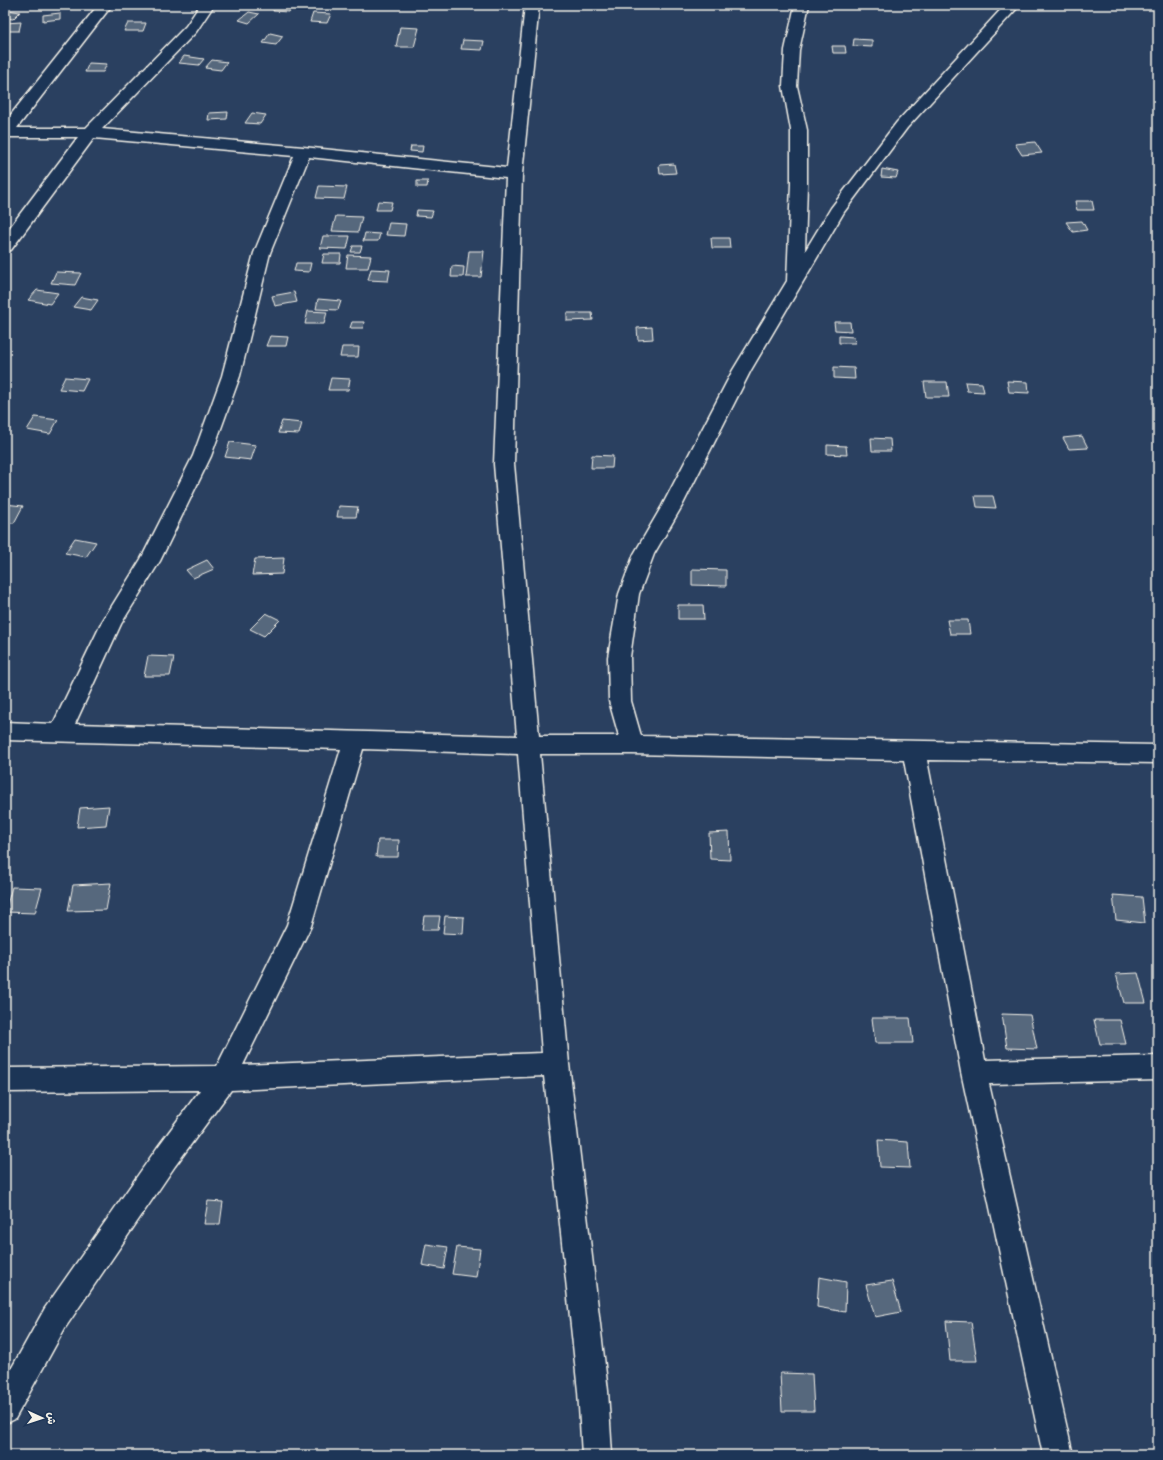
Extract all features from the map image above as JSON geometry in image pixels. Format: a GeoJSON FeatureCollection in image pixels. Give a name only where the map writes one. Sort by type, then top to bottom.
{"type":"FeatureCollection","features":[{"type":"Feature","properties":{"kind":"street"},"geometry":{"type":"LineString","coordinates":[[5,132],[105,5]]}},
{"type":"Feature","properties":{"kind":"street"},"geometry":{"type":"LineString","coordinates":[[5,246],[90,133],[191,29],[207,5]]}},
{"type":"Feature","properties":{"kind":"street"},"geometry":{"type":"LineString","coordinates":[[532,5],[514,174],[504,464],[556,1064],[593,1391],[597,1455]]}},
{"type":"Feature","properties":{"kind":"street"},"geometry":{"type":"LineString","coordinates":[[795,282],[799,184],[799,130],[790,86],[792,50],[802,5]]}},
{"type":"Feature","properties":{"kind":"street"},"geometry":{"type":"LineString","coordinates":[[632,744],[620,701],[619,657],[629,594],[644,554],[672,506],[742,370],[838,211],[902,125],[1013,5]]}},
{"type":"Feature","properties":{"kind":"street"},"geometry":{"type":"LineString","coordinates":[[5,132],[90,133],[303,152],[514,174]]}},
{"type":"Feature","properties":{"kind":"street"},"geometry":{"type":"LineString","coordinates":[[60,732],[112,622],[150,561],[202,456],[231,376],[262,253],[303,152]]}},
{"type":"Feature","properties":{"kind":"street"},"geometry":{"type":"LineString","coordinates":[[5,731],[528,745],[632,744],[914,751],[1158,754]]}},
{"type":"Feature","properties":{"kind":"street"},"geometry":{"type":"LineString","coordinates":[[5,1409],[54,1318],[166,1157],[224,1078],[299,926],[355,740]]}},
{"type":"Feature","properties":{"kind":"street"},"geometry":{"type":"LineString","coordinates":[[914,751],[974,1072],[1058,1455]]}},
{"type":"Feature","properties":{"kind":"street"},"geometry":{"type":"LineString","coordinates":[[5,1080],[224,1078],[556,1064]]}},
{"type":"Feature","properties":{"kind":"street"},"geometry":{"type":"LineString","coordinates":[[974,1072],[1158,1068]]}},
{"type":"Feature","properties":{"kind":"building"},"geometry":{"type":"Polygon","coordinates":[[[275,5],[292,5],[289,12],[273,11],[275,5]]]}},
{"type":"Feature","properties":{"kind":"building"},"geometry":{"type":"Polygon","coordinates":[[[8,10],[20,12],[13,19],[5,18],[5,14],[8,10]]]}},
{"type":"Feature","properties":{"kind":"building"},"geometry":{"type":"Polygon","coordinates":[[[249,12],[259,14],[249,23],[239,20],[249,12]]]}},
{"type":"Feature","properties":{"kind":"building"},"geometry":{"type":"Polygon","coordinates":[[[60,13],[60,19],[43,21],[43,15],[60,13]]]}},
{"type":"Feature","properties":{"kind":"building"},"geometry":{"type":"Polygon","coordinates":[[[313,13],[331,14],[327,23],[310,22],[313,13]]]}},
{"type":"Feature","properties":{"kind":"building"},"geometry":{"type":"Polygon","coordinates":[[[21,22],[19,31],[5,31],[5,23],[21,22]]]}},
{"type":"Feature","properties":{"kind":"building"},"geometry":{"type":"Polygon","coordinates":[[[128,23],[146,23],[143,31],[124,31],[128,23]]]}},
{"type":"Feature","properties":{"kind":"building"},"geometry":{"type":"Polygon","coordinates":[[[400,27],[419,28],[414,47],[396,47],[400,27]]]}},
{"type":"Feature","properties":{"kind":"building"},"geometry":{"type":"Polygon","coordinates":[[[270,33],[283,36],[276,45],[263,43],[270,33]]]}},
{"type":"Feature","properties":{"kind":"building"},"geometry":{"type":"Polygon","coordinates":[[[854,39],[872,40],[872,47],[853,46],[854,39]]]}},
{"type":"Feature","properties":{"kind":"building"},"geometry":{"type":"Polygon","coordinates":[[[463,40],[484,41],[482,50],[461,49],[463,40]]]}},
{"type":"Feature","properties":{"kind":"building"},"geometry":{"type":"Polygon","coordinates":[[[832,46],[845,46],[846,53],[833,53],[832,46]]]}},
{"type":"Feature","properties":{"kind":"building"},"geometry":{"type":"Polygon","coordinates":[[[184,56],[204,59],[199,65],[179,63],[184,56]]]}},
{"type":"Feature","properties":{"kind":"building"},"geometry":{"type":"Polygon","coordinates":[[[212,60],[227,62],[221,70],[205,68],[212,60]]]}},
{"type":"Feature","properties":{"kind":"building"},"geometry":{"type":"Polygon","coordinates":[[[89,63],[107,64],[103,72],[85,72],[89,63]]]}},
{"type":"Feature","properties":{"kind":"building"},"geometry":{"type":"Polygon","coordinates":[[[228,112],[227,119],[208,120],[209,113],[228,112]]]}},
{"type":"Feature","properties":{"kind":"building"},"geometry":{"type":"Polygon","coordinates":[[[252,113],[266,115],[260,124],[245,123],[252,113]]]}},
{"type":"Feature","properties":{"kind":"building"},"geometry":{"type":"Polygon","coordinates":[[[1035,142],[1042,153],[1022,155],[1015,144],[1035,142]]]}},
{"type":"Feature","properties":{"kind":"building"},"geometry":{"type":"Polygon","coordinates":[[[411,146],[423,146],[422,152],[410,151],[411,146]]]}},
{"type":"Feature","properties":{"kind":"building"},"geometry":{"type":"Polygon","coordinates":[[[674,164],[676,173],[660,174],[659,165],[674,164]]]}},
{"type":"Feature","properties":{"kind":"building"},"geometry":{"type":"Polygon","coordinates":[[[882,169],[898,172],[896,178],[881,177],[882,169]]]}},
{"type":"Feature","properties":{"kind":"building"},"geometry":{"type":"Polygon","coordinates":[[[417,181],[428,181],[427,187],[417,187],[417,181]]]}},
{"type":"Feature","properties":{"kind":"building"},"geometry":{"type":"Polygon","coordinates":[[[319,186],[347,187],[344,199],[316,198],[319,186]]]}},
{"type":"Feature","properties":{"kind":"building"},"geometry":{"type":"Polygon","coordinates":[[[378,201],[392,202],[390,210],[376,210],[378,201]]]}},
{"type":"Feature","properties":{"kind":"building"},"geometry":{"type":"Polygon","coordinates":[[[1075,201],[1092,201],[1094,210],[1077,210],[1075,201]]]}},
{"type":"Feature","properties":{"kind":"building"},"geometry":{"type":"Polygon","coordinates":[[[417,210],[433,211],[431,217],[416,216],[417,210]]]}},
{"type":"Feature","properties":{"kind":"building"},"geometry":{"type":"Polygon","coordinates":[[[336,216],[362,217],[358,232],[332,231],[336,216]]]}},
{"type":"Feature","properties":{"kind":"building"},"geometry":{"type":"Polygon","coordinates":[[[1082,221],[1087,230],[1073,232],[1066,222],[1082,221]]]}},
{"type":"Feature","properties":{"kind":"building"},"geometry":{"type":"Polygon","coordinates":[[[389,223],[406,224],[404,236],[386,235],[389,223]]]}},
{"type":"Feature","properties":{"kind":"building"},"geometry":{"type":"Polygon","coordinates":[[[365,233],[380,234],[378,241],[363,241],[365,233]]]}},
{"type":"Feature","properties":{"kind":"building"},"geometry":{"type":"Polygon","coordinates":[[[323,236],[350,236],[347,249],[320,248],[323,236]]]}},
{"type":"Feature","properties":{"kind":"building"},"geometry":{"type":"Polygon","coordinates":[[[711,238],[729,238],[730,248],[712,248],[711,238]]]}},
{"type":"Feature","properties":{"kind":"building"},"geometry":{"type":"Polygon","coordinates":[[[353,246],[362,246],[360,252],[351,252],[353,246]]]}},
{"type":"Feature","properties":{"kind":"building"},"geometry":{"type":"Polygon","coordinates":[[[469,251],[484,251],[481,277],[466,277],[469,251]]]}},
{"type":"Feature","properties":{"kind":"building"},"geometry":{"type":"Polygon","coordinates":[[[324,254],[341,254],[340,263],[322,263],[324,254]]]}},
{"type":"Feature","properties":{"kind":"building"},"geometry":{"type":"Polygon","coordinates":[[[348,255],[371,256],[368,268],[346,268],[348,255]]]}},
{"type":"Feature","properties":{"kind":"building"},"geometry":{"type":"Polygon","coordinates":[[[296,263],[311,263],[309,272],[294,271],[296,263]]]}},
{"type":"Feature","properties":{"kind":"building"},"geometry":{"type":"Polygon","coordinates":[[[452,266],[464,267],[463,277],[451,277],[452,266]]]}},
{"type":"Feature","properties":{"kind":"building"},"geometry":{"type":"Polygon","coordinates":[[[371,269],[390,270],[388,281],[368,280],[371,269]]]}},
{"type":"Feature","properties":{"kind":"building"},"geometry":{"type":"Polygon","coordinates":[[[56,272],[81,273],[75,285],[51,283],[56,272]]]}},
{"type":"Feature","properties":{"kind":"building"},"geometry":{"type":"Polygon","coordinates":[[[37,290],[58,293],[50,304],[28,300],[37,290]]]}},
{"type":"Feature","properties":{"kind":"building"},"geometry":{"type":"Polygon","coordinates":[[[294,292],[297,302],[275,306],[272,296],[294,292]]]}},
{"type":"Feature","properties":{"kind":"building"},"geometry":{"type":"Polygon","coordinates":[[[81,297],[98,300],[91,310],[73,307],[81,297]]]}},
{"type":"Feature","properties":{"kind":"building"},"geometry":{"type":"Polygon","coordinates":[[[318,299],[341,301],[338,310],[316,309],[318,299]]]}},
{"type":"Feature","properties":{"kind":"building"},"geometry":{"type":"Polygon","coordinates":[[[308,311],[327,312],[324,324],[305,324],[308,311]]]}},
{"type":"Feature","properties":{"kind":"building"},"geometry":{"type":"Polygon","coordinates":[[[567,313],[592,313],[593,320],[567,321],[567,313]]]}},
{"type":"Feature","properties":{"kind":"building"},"geometry":{"type":"Polygon","coordinates":[[[352,322],[364,322],[363,328],[350,328],[352,322]]]}},
{"type":"Feature","properties":{"kind":"building"},"geometry":{"type":"Polygon","coordinates":[[[834,322],[850,322],[851,331],[835,330],[834,322]]]}},
{"type":"Feature","properties":{"kind":"building"},"geometry":{"type":"Polygon","coordinates":[[[652,327],[653,339],[638,340],[637,328],[652,327]]]}},
{"type":"Feature","properties":{"kind":"building"},"geometry":{"type":"Polygon","coordinates":[[[270,336],[288,337],[286,346],[266,346],[270,336]]]}},
{"type":"Feature","properties":{"kind":"building"},"geometry":{"type":"Polygon","coordinates":[[[839,336],[854,337],[855,343],[839,343],[839,336]]]}},
{"type":"Feature","properties":{"kind":"building"},"geometry":{"type":"Polygon","coordinates":[[[342,347],[359,347],[358,357],[340,357],[342,347]]]}},
{"type":"Feature","properties":{"kind":"building"},"geometry":{"type":"Polygon","coordinates":[[[834,367],[854,368],[855,379],[834,378],[834,367]]]}},
{"type":"Feature","properties":{"kind":"building"},"geometry":{"type":"Polygon","coordinates":[[[65,377],[88,379],[82,391],[59,389],[65,377]]]}},
{"type":"Feature","properties":{"kind":"building"},"geometry":{"type":"Polygon","coordinates":[[[331,378],[350,379],[348,390],[328,390],[331,378]]]}},
{"type":"Feature","properties":{"kind":"building"},"geometry":{"type":"Polygon","coordinates":[[[1007,381],[1028,382],[1029,393],[1009,392],[1007,381]]]}},
{"type":"Feature","properties":{"kind":"building"},"geometry":{"type":"Polygon","coordinates":[[[924,382],[947,382],[949,397],[926,397],[924,382]]]}},
{"type":"Feature","properties":{"kind":"building"},"geometry":{"type":"Polygon","coordinates":[[[965,382],[982,383],[984,392],[967,391],[965,382]]]}},
{"type":"Feature","properties":{"kind":"building"},"geometry":{"type":"Polygon","coordinates":[[[35,417],[58,420],[50,434],[27,430],[35,417]]]}},
{"type":"Feature","properties":{"kind":"building"},"geometry":{"type":"Polygon","coordinates":[[[282,421],[302,423],[299,434],[278,433],[282,421]]]}},
{"type":"Feature","properties":{"kind":"building"},"geometry":{"type":"Polygon","coordinates":[[[1082,436],[1088,448],[1069,449],[1063,438],[1082,436]]]}},
{"type":"Feature","properties":{"kind":"building"},"geometry":{"type":"Polygon","coordinates":[[[871,438],[890,439],[891,451],[872,451],[871,438]]]}},
{"type":"Feature","properties":{"kind":"building"},"geometry":{"type":"Polygon","coordinates":[[[230,442],[256,445],[251,460],[225,457],[230,442]]]}},
{"type":"Feature","properties":{"kind":"building"},"geometry":{"type":"Polygon","coordinates":[[[827,445],[846,446],[847,455],[827,454],[827,445]]]}},
{"type":"Feature","properties":{"kind":"building"},"geometry":{"type":"Polygon","coordinates":[[[592,455],[613,456],[612,468],[591,468],[592,455]]]}},
{"type":"Feature","properties":{"kind":"building"},"geometry":{"type":"Polygon","coordinates":[[[975,496],[993,496],[996,508],[977,507],[975,496]]]}},
{"type":"Feature","properties":{"kind":"building"},"geometry":{"type":"Polygon","coordinates":[[[5,504],[23,506],[14,523],[5,523],[5,504]]]}},
{"type":"Feature","properties":{"kind":"building"},"geometry":{"type":"Polygon","coordinates":[[[339,506],[358,507],[356,517],[337,517],[339,506]]]}},
{"type":"Feature","properties":{"kind":"building"},"geometry":{"type":"Polygon","coordinates":[[[75,538],[96,542],[86,557],[65,553],[75,538]]]}},
{"type":"Feature","properties":{"kind":"building"},"geometry":{"type":"Polygon","coordinates":[[[284,558],[282,574],[252,575],[255,559],[284,558]]]}},
{"type":"Feature","properties":{"kind":"building"},"geometry":{"type":"Polygon","coordinates":[[[207,560],[214,569],[193,578],[186,570],[207,560]]]}},
{"type":"Feature","properties":{"kind":"building"},"geometry":{"type":"Polygon","coordinates":[[[692,569],[726,570],[726,586],[692,585],[692,569]]]}},
{"type":"Feature","properties":{"kind":"building"},"geometry":{"type":"Polygon","coordinates":[[[678,605],[703,605],[704,619],[678,619],[678,605]]]}},
{"type":"Feature","properties":{"kind":"building"},"geometry":{"type":"Polygon","coordinates":[[[266,613],[280,620],[264,636],[250,629],[266,613]]]}},
{"type":"Feature","properties":{"kind":"building"},"geometry":{"type":"Polygon","coordinates":[[[947,620],[968,620],[970,634],[950,634],[947,620]]]}},
{"type":"Feature","properties":{"kind":"building"},"geometry":{"type":"Polygon","coordinates":[[[148,656],[174,657],[170,676],[144,676],[148,656]]]}},
{"type":"Feature","properties":{"kind":"building"},"geometry":{"type":"Polygon","coordinates":[[[109,806],[106,825],[77,827],[80,808],[109,806]]]}},
{"type":"Feature","properties":{"kind":"building"},"geometry":{"type":"Polygon","coordinates":[[[729,832],[730,860],[710,859],[709,833],[729,832]]]}},
{"type":"Feature","properties":{"kind":"building"},"geometry":{"type":"Polygon","coordinates":[[[378,840],[399,840],[398,857],[376,857],[378,840]]]}},
{"type":"Feature","properties":{"kind":"building"},"geometry":{"type":"Polygon","coordinates":[[[111,883],[106,910],[68,911],[73,885],[111,883]]]}},
{"type":"Feature","properties":{"kind":"building"},"geometry":{"type":"Polygon","coordinates":[[[12,887],[42,888],[35,913],[5,912],[12,887]]]}},
{"type":"Feature","properties":{"kind":"building"},"geometry":{"type":"Polygon","coordinates":[[[1113,895],[1142,897],[1145,923],[1116,920],[1113,895]]]}},
{"type":"Feature","properties":{"kind":"building"},"geometry":{"type":"Polygon","coordinates":[[[424,916],[440,916],[438,930],[422,930],[424,916]]]}},
{"type":"Feature","properties":{"kind":"building"},"geometry":{"type":"Polygon","coordinates":[[[445,916],[464,917],[463,934],[443,933],[445,916]]]}},
{"type":"Feature","properties":{"kind":"building"},"geometry":{"type":"Polygon","coordinates":[[[1138,973],[1146,1003],[1124,1003],[1116,974],[1138,973]]]}},
{"type":"Feature","properties":{"kind":"building"},"geometry":{"type":"Polygon","coordinates":[[[1002,1014],[1030,1015],[1037,1049],[1007,1048],[1002,1014]]]}},
{"type":"Feature","properties":{"kind":"building"},"geometry":{"type":"Polygon","coordinates":[[[872,1018],[910,1018],[913,1043],[875,1043],[872,1018]]]}},
{"type":"Feature","properties":{"kind":"building"},"geometry":{"type":"Polygon","coordinates":[[[1094,1020],[1120,1020],[1126,1044],[1100,1044],[1094,1020]]]}},
{"type":"Feature","properties":{"kind":"building"},"geometry":{"type":"Polygon","coordinates":[[[878,1140],[908,1142],[910,1168],[880,1167],[878,1140]]]}},
{"type":"Feature","properties":{"kind":"building"},"geometry":{"type":"Polygon","coordinates":[[[208,1201],[223,1202],[220,1224],[204,1224],[208,1201]]]}},
{"type":"Feature","properties":{"kind":"building"},"geometry":{"type":"Polygon","coordinates":[[[426,1244],[448,1247],[444,1269],[422,1265],[426,1244]]]}},
{"type":"Feature","properties":{"kind":"building"},"geometry":{"type":"Polygon","coordinates":[[[457,1247],[480,1249],[476,1277],[452,1274],[457,1247]]]}},
{"type":"Feature","properties":{"kind":"building"},"geometry":{"type":"Polygon","coordinates":[[[819,1277],[846,1282],[845,1312],[817,1307],[819,1277]]]}},
{"type":"Feature","properties":{"kind":"building"},"geometry":{"type":"Polygon","coordinates":[[[892,1281],[901,1312],[875,1317],[866,1285],[892,1281]]]}},
{"type":"Feature","properties":{"kind":"building"},"geometry":{"type":"Polygon","coordinates":[[[946,1321],[971,1322],[977,1361],[950,1361],[946,1321]]]}},
{"type":"Feature","properties":{"kind":"building"},"geometry":{"type":"Polygon","coordinates":[[[780,1373],[812,1374],[814,1411],[782,1411],[780,1373]]]}}]}
